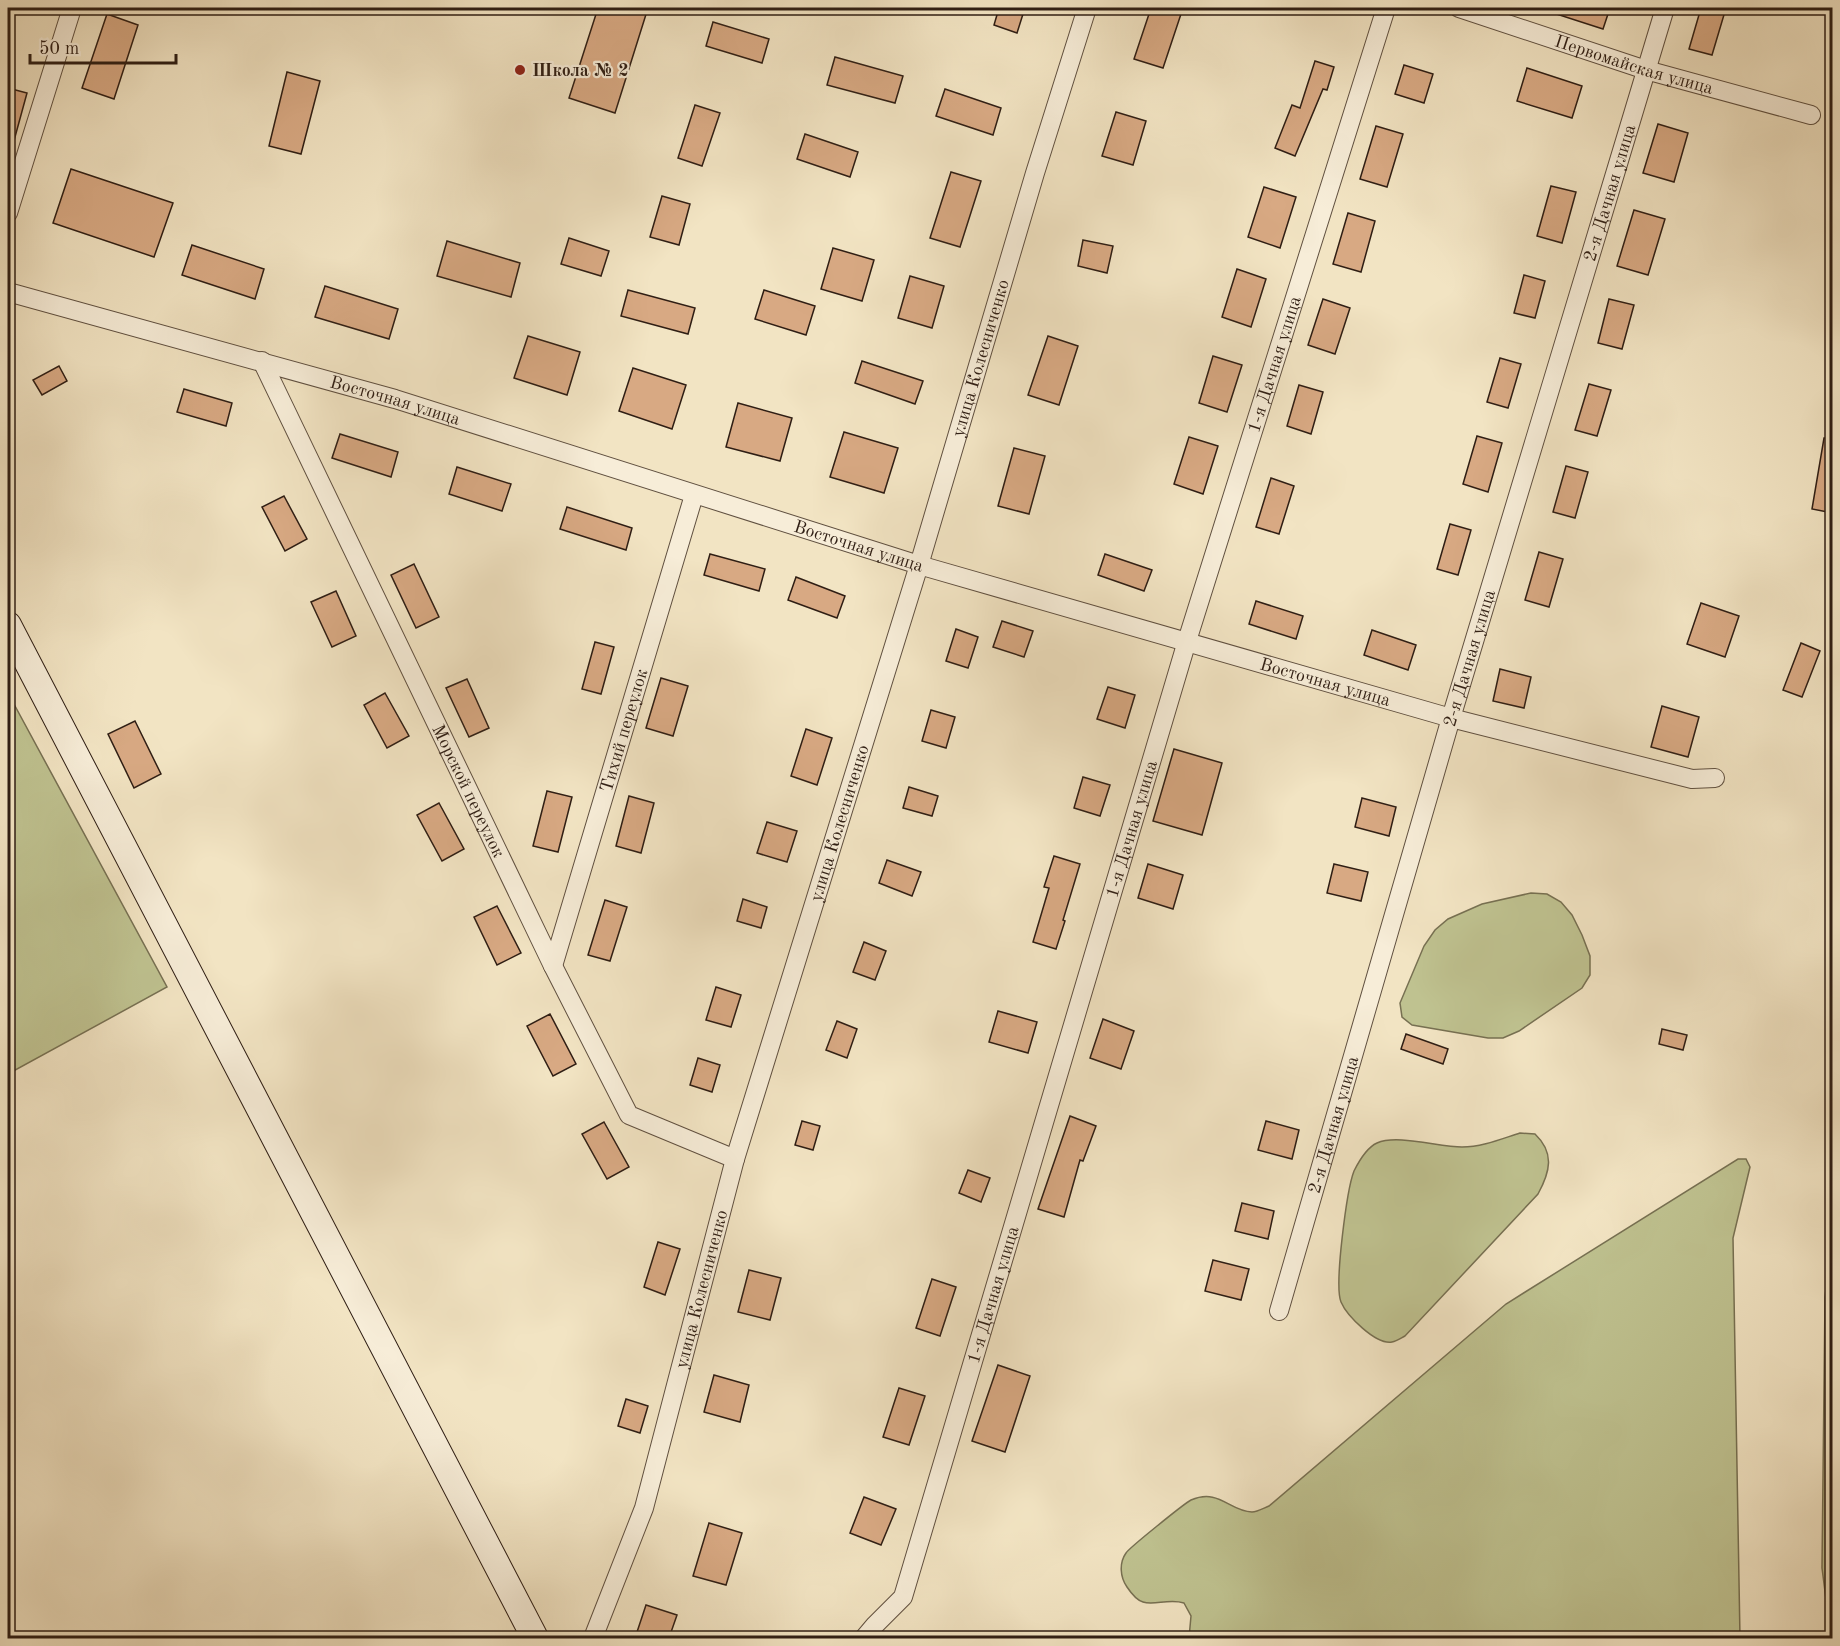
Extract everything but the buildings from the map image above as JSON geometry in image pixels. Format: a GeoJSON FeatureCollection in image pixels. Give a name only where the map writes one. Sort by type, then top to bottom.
{"type":"FeatureCollection","features":[{"type":"Feature","properties":{"kind":"main road"},"geometry":{"type":"LineString","coordinates":[[8,625],[535,1638]]}},
{"type":"Feature","properties":{"kind":"street"},"geometry":{"type":"LineString","coordinates":[[8,213],[72,8]]}},
{"type":"Feature","properties":{"kind":"street","name":"улица Колесниченко"},"geometry":{"type":"LineString","coordinates":[[593,1638],[644,1508],[735,1159],[919,565],[1035,173],[1087,8]]}},
{"type":"Feature","properties":{"kind":"street","name":"1-я Дачная улица"},"geometry":{"type":"LineString","coordinates":[[864,1638],[903,1597],[1187,641],[1386,8]]}},
{"type":"Feature","properties":{"kind":"street","name":"Первомайская улица"},"geometry":{"type":"LineString","coordinates":[[1459,8],[1646,70],[1811,115]]}},
{"type":"Feature","properties":{"kind":"street","name":"2-я Дачная улица"},"geometry":{"type":"LineString","coordinates":[[1279,1311],[1451,718],[1665,8]]}},
{"type":"Feature","properties":{"kind":"street","name":"Восточная улица"},"geometry":{"type":"LineString","coordinates":[[8,292],[396,399],[919,565],[1451,718],[1692,779],[1715,778]]}},
{"type":"Feature","properties":{"kind":"street","name":"Морской переулок"},"geometry":{"type":"LineString","coordinates":[[262,361],[553,966],[629,1115],[735,1159]]}},
{"type":"Feature","properties":{"kind":"street","name":"Тихий переулок"},"geometry":{"type":"LineString","coordinates":[[553,966],[694,495]]}},
{"type":"Feature","properties":{"kind":"green space"},"geometry":{"type":"Polygon","coordinates":[[[8,693],[167,987],[8,1074],[8,693]]]}},
{"type":"Feature","properties":{"kind":"green space"},"geometry":{"type":"Polygon","coordinates":[[[1531,893],[1547,894],[1561,902],[1572,915],[1590,956],[1590,975],[1582,988],[1519,1031],[1503,1038],[1488,1038],[1412,1025],[1402,1017],[1400,1003],[1424,946],[1435,930],[1448,919],[1482,904],[1531,893]]]}},
{"type":"Feature","properties":{"kind":"green space"},"geometry":{"type":"Polygon","coordinates":[[[1520,1133],[1535,1134],[1546,1148],[1548,1170],[1538,1194],[1405,1336],[1394,1342],[1385,1342],[1370,1334],[1344,1308],[1339,1292],[1340,1258],[1348,1197],[1354,1171],[1363,1155],[1373,1145],[1385,1141],[1407,1140],[1469,1147],[1520,1133]]]}},
{"type":"Feature","properties":{"kind":"green space"},"geometry":{"type":"Polygon","coordinates":[[[1738,1159],[1746,1159],[1750,1167],[1733,1238],[1740,1638],[1189,1638],[1191,1616],[1184,1603],[1143,1602],[1136,1598],[1129,1589],[1121,1570],[1126,1553],[1191,1500],[1201,1497],[1217,1498],[1244,1511],[1252,1512],[1269,1506],[1506,1304],[1738,1159]]]}},
{"type":"Feature","properties":{"kind":"green space"},"geometry":{"type":"Polygon","coordinates":[[[1832,1243],[1831,1638],[1822,1568],[1825,1297],[1832,1243]]]}},
{"type":"Feature","properties":{"kind":"place","name":"Школа № 2"},"geometry":{"type":"Point","coordinates":[520,70]}}]}
